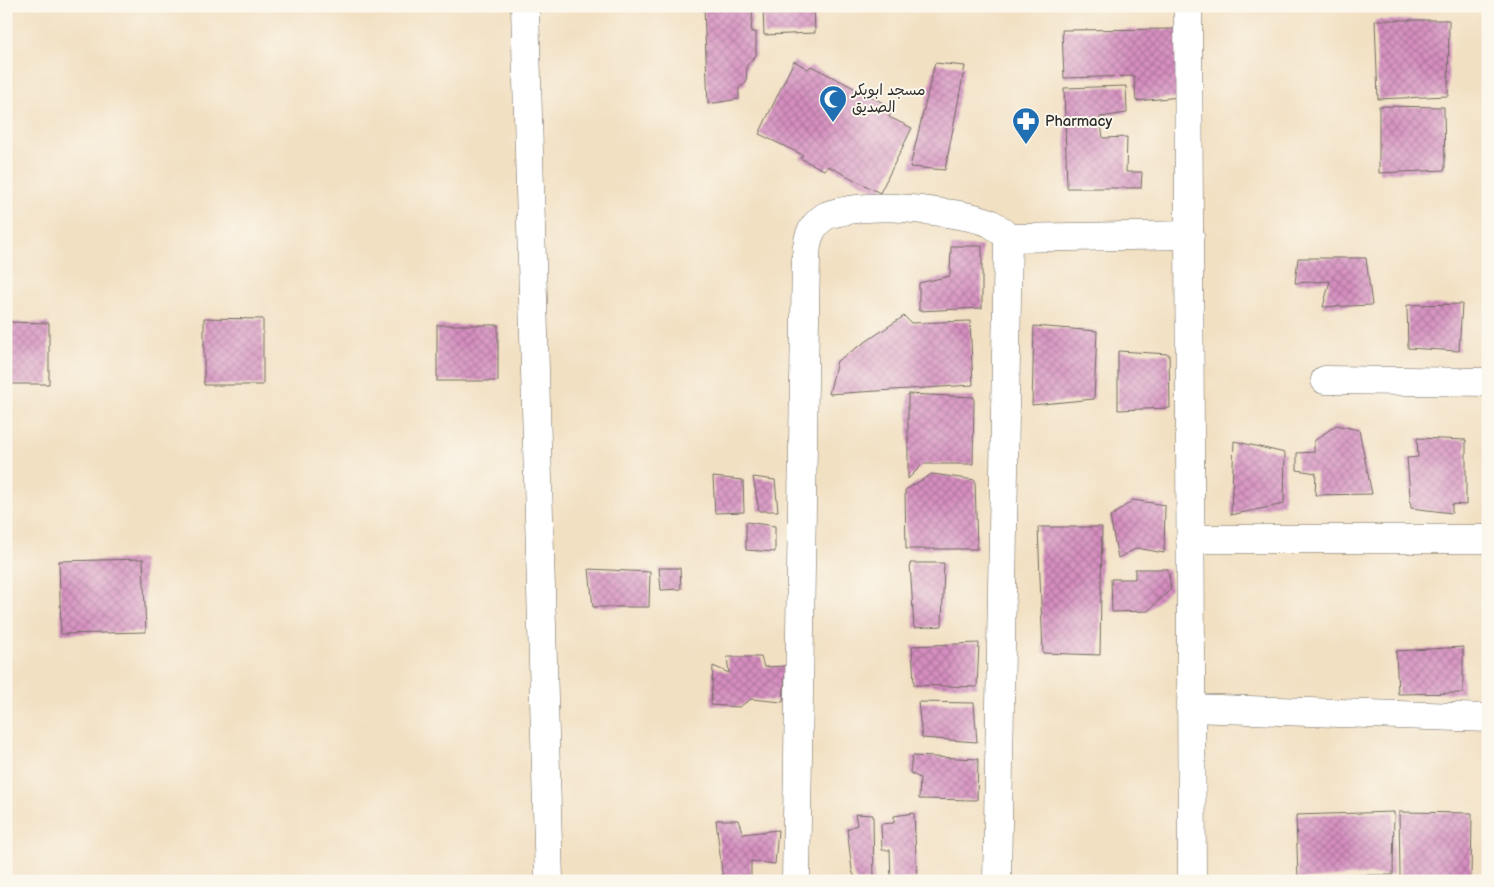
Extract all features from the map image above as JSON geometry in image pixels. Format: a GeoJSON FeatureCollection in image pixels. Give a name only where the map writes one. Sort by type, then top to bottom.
{"type":"FeatureCollection","features":[{"type":"Feature","properties":{"kind":"street"},"geometry":{"type":"LineString","coordinates":[[525,6],[549,881]]}},
{"type":"Feature","properties":{"kind":"street"},"geometry":{"type":"LineString","coordinates":[[1188,6],[1192,881]]}},
{"type":"Feature","properties":{"kind":"street"},"geometry":{"type":"LineString","coordinates":[[796,881],[806,256],[807,239],[812,227],[826,215],[850,210],[887,208],[924,210],[966,216],[990,224],[1008,238],[1190,235]]}},
{"type":"Feature","properties":{"kind":"street"},"geometry":{"type":"LineString","coordinates":[[997,881],[1008,238]]}},
{"type":"Feature","properties":{"kind":"street"},"geometry":{"type":"LineString","coordinates":[[1325,380],[1488,382]]}},
{"type":"Feature","properties":{"kind":"street"},"geometry":{"type":"LineString","coordinates":[[1190,539],[1488,539]]}},
{"type":"Feature","properties":{"kind":"street"},"geometry":{"type":"LineString","coordinates":[[1190,708],[1488,718]]}},
{"type":"Feature","properties":{"kind":"building"},"geometry":{"type":"Polygon","coordinates":[[[763,6],[814,6],[815,33],[764,35],[763,6]]]}},
{"type":"Feature","properties":{"kind":"building"},"geometry":{"type":"Polygon","coordinates":[[[704,8],[753,9],[751,32],[756,32],[756,55],[747,65],[746,83],[739,88],[739,99],[708,104],[704,8]]]}},
{"type":"Feature","properties":{"kind":"building"},"geometry":{"type":"Polygon","coordinates":[[[1375,20],[1449,20],[1448,96],[1378,99],[1375,20]]]}},
{"type":"Feature","properties":{"kind":"building"},"geometry":{"type":"Polygon","coordinates":[[[1179,29],[1181,97],[1136,101],[1134,76],[1064,78],[1062,30],[1179,29]]]}},
{"type":"Feature","properties":{"kind":"building","name":"مسجد ابوبكر الصديق"},"geometry":{"type":"Polygon","coordinates":[[[794,61],[808,69],[811,66],[893,108],[889,117],[912,128],[880,193],[828,166],[824,170],[800,158],[803,155],[759,134],[794,61]]]}},
{"type":"Feature","properties":{"kind":"building"},"geometry":{"type":"Polygon","coordinates":[[[935,63],[965,66],[945,170],[910,167],[935,63]]]}},
{"type":"Feature","properties":{"kind":"building"},"geometry":{"type":"Polygon","coordinates":[[[1126,86],[1127,113],[1100,117],[1103,138],[1127,137],[1126,172],[1142,172],[1141,188],[1067,188],[1064,88],[1126,86]]]}},
{"type":"Feature","properties":{"kind":"building"},"geometry":{"type":"Polygon","coordinates":[[[1379,106],[1444,107],[1445,170],[1379,173],[1379,106]]]}},
{"type":"Feature","properties":{"kind":"building"},"geometry":{"type":"Polygon","coordinates":[[[951,246],[982,246],[982,308],[919,311],[919,283],[950,276],[951,246]]]}},
{"type":"Feature","properties":{"kind":"building"},"geometry":{"type":"Polygon","coordinates":[[[1298,258],[1366,258],[1372,305],[1323,307],[1330,281],[1295,283],[1298,258]]]}},
{"type":"Feature","properties":{"kind":"building"},"geometry":{"type":"Polygon","coordinates":[[[1462,304],[1459,351],[1408,348],[1407,305],[1462,304]]]}},
{"type":"Feature","properties":{"kind":"building"},"geometry":{"type":"Polygon","coordinates":[[[904,316],[911,323],[970,321],[973,385],[829,394],[837,361],[904,316]]]}},
{"type":"Feature","properties":{"kind":"building"},"geometry":{"type":"Polygon","coordinates":[[[204,318],[263,319],[263,385],[204,385],[204,318]]]}},
{"type":"Feature","properties":{"kind":"building"},"geometry":{"type":"Polygon","coordinates":[[[6,322],[49,323],[49,384],[6,384],[6,322]]]}},
{"type":"Feature","properties":{"kind":"building"},"geometry":{"type":"Polygon","coordinates":[[[437,325],[498,325],[498,381],[437,381],[437,325]]]}},
{"type":"Feature","properties":{"kind":"building"},"geometry":{"type":"Polygon","coordinates":[[[1034,326],[1097,331],[1094,399],[1032,405],[1034,326]]]}},
{"type":"Feature","properties":{"kind":"building"},"geometry":{"type":"Polygon","coordinates":[[[1118,351],[1169,354],[1170,408],[1118,410],[1118,351]]]}},
{"type":"Feature","properties":{"kind":"building"},"geometry":{"type":"Polygon","coordinates":[[[908,394],[974,397],[973,464],[923,464],[908,479],[908,394]]]}},
{"type":"Feature","properties":{"kind":"building"},"geometry":{"type":"Polygon","coordinates":[[[1336,425],[1359,430],[1372,494],[1315,495],[1316,473],[1297,470],[1297,453],[1314,452],[1314,441],[1336,425]]]}},
{"type":"Feature","properties":{"kind":"building"},"geometry":{"type":"Polygon","coordinates":[[[1417,438],[1466,440],[1466,505],[1452,504],[1452,513],[1411,508],[1407,458],[1418,457],[1417,438]]]}},
{"type":"Feature","properties":{"kind":"building"},"geometry":{"type":"Polygon","coordinates":[[[1234,441],[1285,453],[1284,504],[1231,515],[1234,441]]]}},
{"type":"Feature","properties":{"kind":"building"},"geometry":{"type":"Polygon","coordinates":[[[932,474],[975,480],[977,549],[906,549],[905,490],[932,474]]]}},
{"type":"Feature","properties":{"kind":"building"},"geometry":{"type":"Polygon","coordinates":[[[713,477],[743,480],[744,512],[715,513],[713,477]]]}},
{"type":"Feature","properties":{"kind":"building"},"geometry":{"type":"Polygon","coordinates":[[[753,477],[775,480],[778,511],[759,511],[753,477]]]}},
{"type":"Feature","properties":{"kind":"building"},"geometry":{"type":"Polygon","coordinates":[[[1133,500],[1165,505],[1164,553],[1137,548],[1118,558],[1110,517],[1133,500]]]}},
{"type":"Feature","properties":{"kind":"building"},"geometry":{"type":"Polygon","coordinates":[[[746,522],[775,526],[775,552],[746,550],[746,522]]]}},
{"type":"Feature","properties":{"kind":"building"},"geometry":{"type":"Polygon","coordinates":[[[1038,527],[1102,527],[1100,655],[1043,653],[1038,527]]]}},
{"type":"Feature","properties":{"kind":"building"},"geometry":{"type":"Polygon","coordinates":[[[143,559],[146,632],[61,634],[59,561],[143,559]]]}},
{"type":"Feature","properties":{"kind":"building"},"geometry":{"type":"Polygon","coordinates":[[[910,563],[944,563],[942,626],[914,628],[910,563]]]}},
{"type":"Feature","properties":{"kind":"building"},"geometry":{"type":"Polygon","coordinates":[[[659,568],[680,568],[681,589],[661,590],[659,568]]]}},
{"type":"Feature","properties":{"kind":"building"},"geometry":{"type":"Polygon","coordinates":[[[589,569],[650,572],[649,607],[593,607],[589,569]]]}},
{"type":"Feature","properties":{"kind":"building"},"geometry":{"type":"Polygon","coordinates":[[[1135,569],[1168,569],[1171,589],[1148,611],[1112,612],[1111,579],[1135,579],[1135,569]]]}},
{"type":"Feature","properties":{"kind":"building"},"geometry":{"type":"Polygon","coordinates":[[[979,643],[977,687],[914,685],[912,646],[979,643]]]}},
{"type":"Feature","properties":{"kind":"building"},"geometry":{"type":"Polygon","coordinates":[[[1463,647],[1463,693],[1398,694],[1396,651],[1463,647]]]}},
{"type":"Feature","properties":{"kind":"building"},"geometry":{"type":"Polygon","coordinates":[[[727,657],[761,657],[764,667],[786,666],[783,702],[751,699],[739,707],[711,705],[713,666],[729,673],[727,657]]]}},
{"type":"Feature","properties":{"kind":"building"},"geometry":{"type":"Polygon","coordinates":[[[918,702],[974,703],[977,742],[922,738],[918,702]]]}},
{"type":"Feature","properties":{"kind":"building"},"geometry":{"type":"Polygon","coordinates":[[[912,756],[978,759],[977,800],[919,799],[920,778],[910,773],[912,756]]]}},
{"type":"Feature","properties":{"kind":"building"},"geometry":{"type":"Polygon","coordinates":[[[1394,812],[1393,875],[1360,875],[1298,880],[1296,815],[1394,812]]]}},
{"type":"Feature","properties":{"kind":"building"},"geometry":{"type":"Polygon","coordinates":[[[1399,812],[1472,813],[1471,880],[1400,876],[1399,812]]]}},
{"type":"Feature","properties":{"kind":"building"},"geometry":{"type":"Polygon","coordinates":[[[914,813],[917,878],[891,881],[890,850],[882,850],[881,824],[894,823],[894,816],[914,813]]]}},
{"type":"Feature","properties":{"kind":"building"},"geometry":{"type":"Polygon","coordinates":[[[855,814],[873,815],[874,881],[856,881],[852,870],[847,829],[857,825],[855,814]]]}},
{"type":"Feature","properties":{"kind":"building"},"geometry":{"type":"Polygon","coordinates":[[[716,820],[738,820],[743,834],[778,830],[775,864],[751,861],[751,879],[723,881],[716,820]]]}},
{"type":"Feature","properties":{"kind":"place","name":"مسجد ابوبكر الصديق"},"geometry":{"type":"Point","coordinates":[833,123]}},
{"type":"Feature","properties":{"kind":"place","name":"Pharmacy"},"geometry":{"type":"Point","coordinates":[1026,145]}}]}
